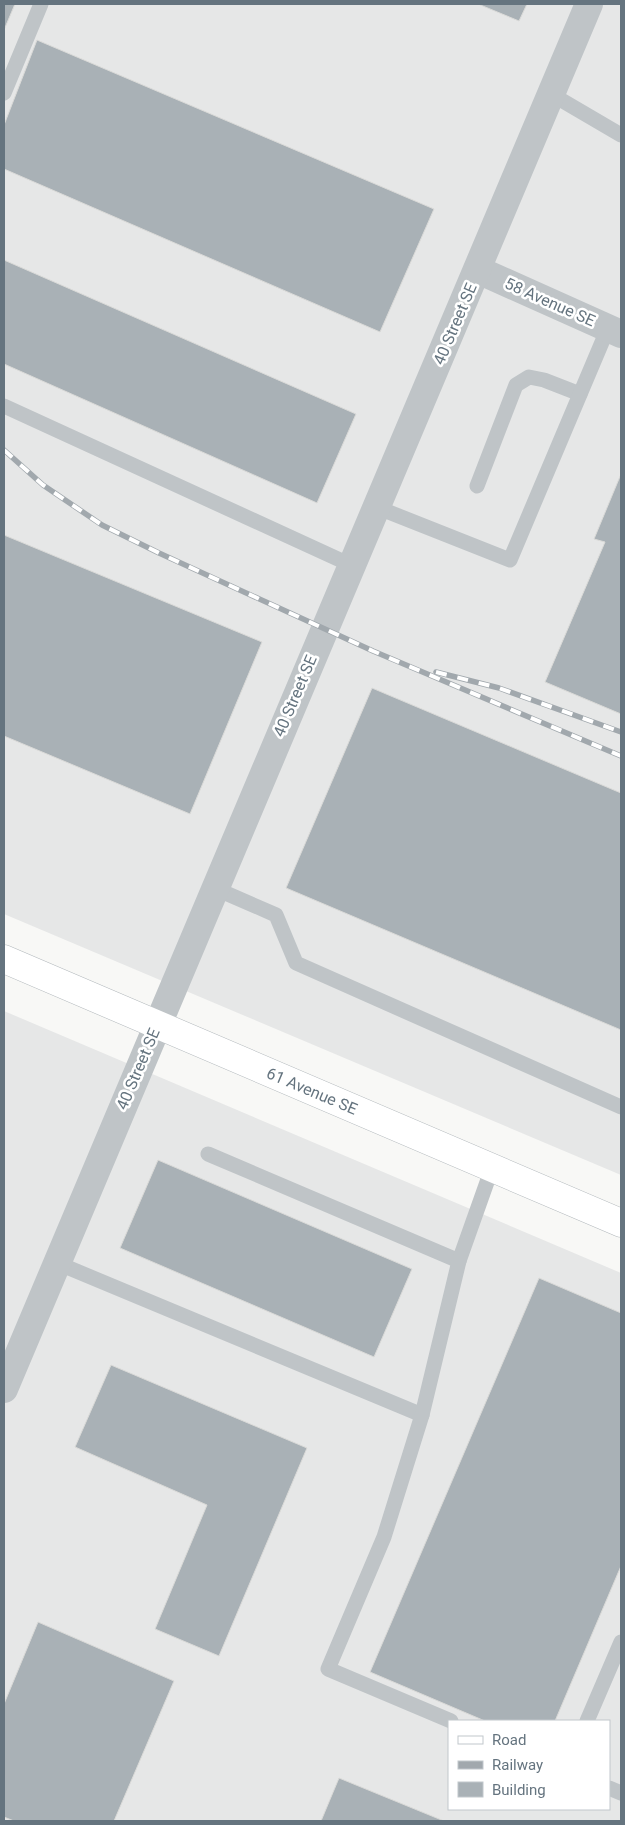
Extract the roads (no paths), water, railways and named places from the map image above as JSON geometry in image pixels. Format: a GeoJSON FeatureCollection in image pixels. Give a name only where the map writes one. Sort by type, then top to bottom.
{"type":"FeatureCollection","features":[{"type":"Feature","properties":{"kind":"street","name":"40 Street SE"},"geometry":{"type":"LineString","coordinates":[[4,1389],[156,1025],[478,270],[589,4]]}},
{"type":"Feature","properties":{"kind":"street","name":"58 Avenue SE"},"geometry":{"type":"LineString","coordinates":[[478,270],[614,331]]}},
{"type":"Feature","properties":{"kind":"street","name":"61 Avenue SE"},"geometry":{"type":"LineString","coordinates":[[4,959],[621,1222]]}},
{"type":"Feature","properties":{"kind":"lane"},"geometry":{"type":"LineString","coordinates":[[4,93],[41,4]]}},
{"type":"Feature","properties":{"kind":"lane"},"geometry":{"type":"LineString","coordinates":[[551,94],[621,135]]}},
{"type":"Feature","properties":{"kind":"lane"},"geometry":{"type":"LineString","coordinates":[[376,507],[510,560],[580,394],[614,331]]}},
{"type":"Feature","properties":{"kind":"lane"},"geometry":{"type":"LineString","coordinates":[[477,486],[516,385],[529,377],[544,380],[580,394]]}},
{"type":"Feature","properties":{"kind":"lane"},"geometry":{"type":"LineString","coordinates":[[4,406],[351,565]]}},
{"type":"Feature","properties":{"kind":"lane"},"geometry":{"type":"LineString","coordinates":[[214,888],[276,915],[296,963],[621,1107]]}},
{"type":"Feature","properties":{"kind":"lane"},"geometry":{"type":"LineString","coordinates":[[208,1154],[459,1261]]}},
{"type":"Feature","properties":{"kind":"lane"},"geometry":{"type":"LineString","coordinates":[[448,1720],[328,1669],[384,1537],[422,1415],[459,1261],[492,1168]]}},
{"type":"Feature","properties":{"kind":"lane"},"geometry":{"type":"LineString","coordinates":[[57,1263],[422,1415]]}},
{"type":"Feature","properties":{"kind":"lane"},"geometry":{"type":"LineString","coordinates":[[587,1720],[621,1642]]}},
{"type":"Feature","properties":{"kind":"railway"},"geometry":{"type":"LineString","coordinates":[[4,450],[43,485],[102,525],[373,651],[621,756]]}},
{"type":"Feature","properties":{"kind":"railway"},"geometry":{"type":"LineString","coordinates":[[436,672],[499,688],[621,732]]}}]}
